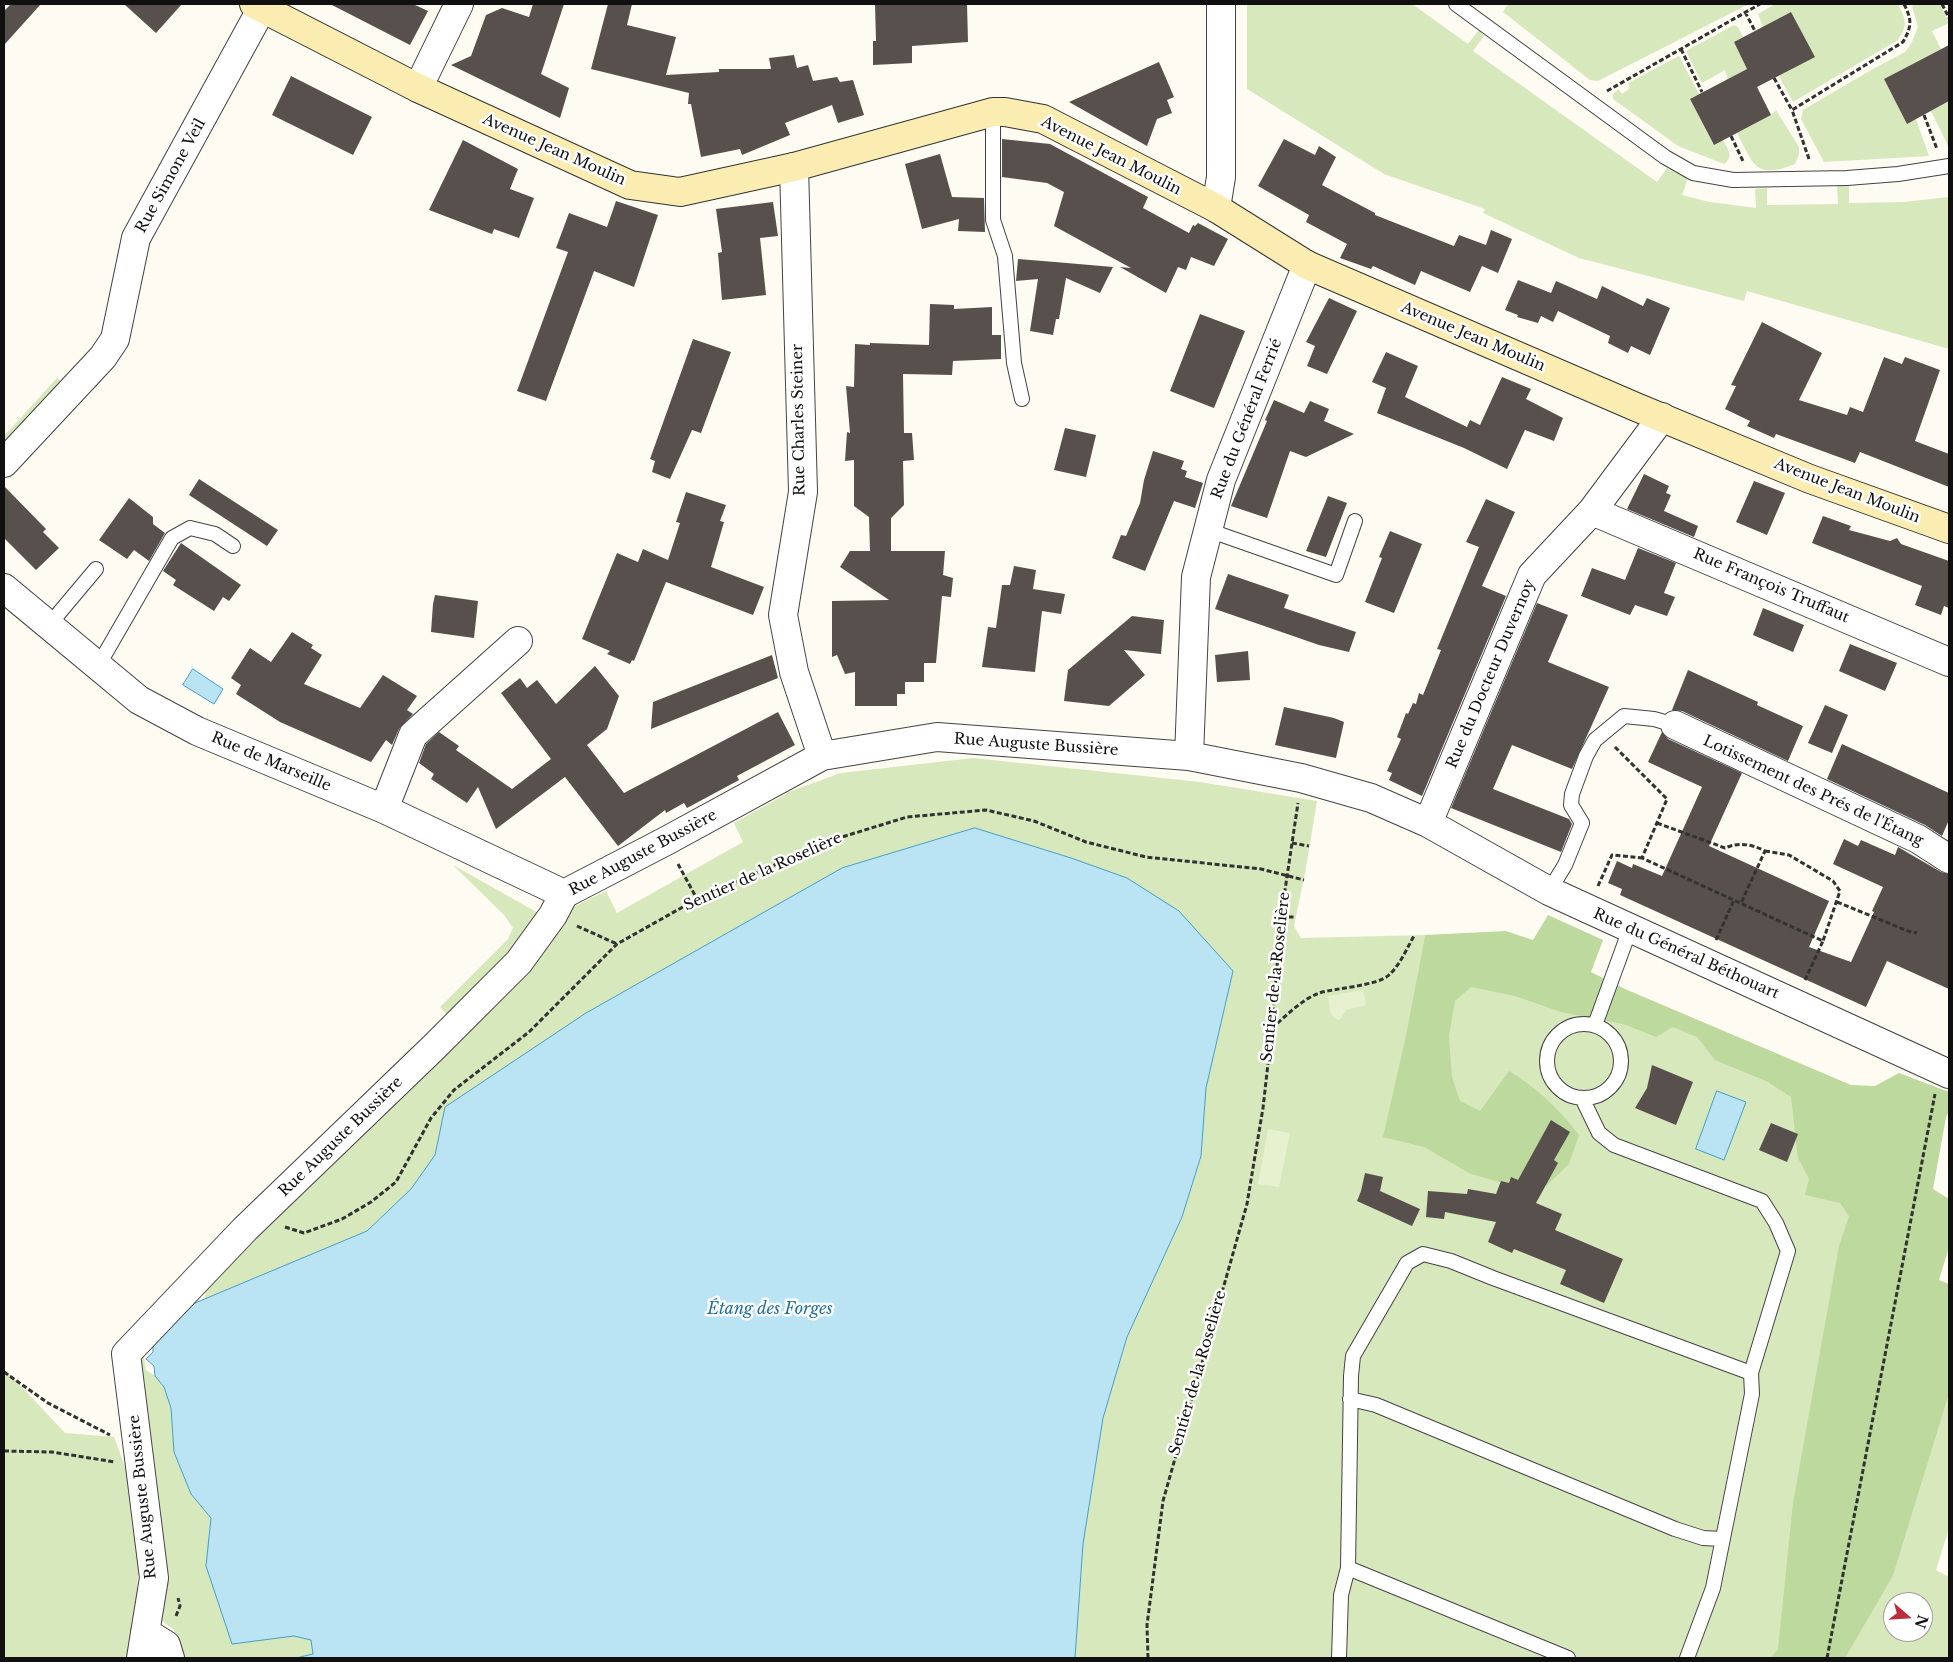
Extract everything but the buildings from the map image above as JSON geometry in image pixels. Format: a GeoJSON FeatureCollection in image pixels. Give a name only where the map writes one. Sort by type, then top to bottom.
{"type":"FeatureCollection","features":[{"type":"Feature","properties":{"kind":"main road","name":"Avenue Jean Moulin"},"geometry":{"type":"LineString","coordinates":[[258,6],[418,88],[630,185],[680,192],[794,167],[993,112],[1005,112],[1043,119],[1216,208],[1307,265],[1810,479],[1949,529]]}},
{"type":"Feature","properties":{"kind":"street"},"geometry":{"type":"LineString","coordinates":[[418,88],[459,4]]}},
{"type":"Feature","properties":{"kind":"street"},"geometry":{"type":"LineString","coordinates":[[1216,208],[1220,177],[1221,4]]}},
{"type":"Feature","properties":{"kind":"street","name":"Rue Simone Veil"},"geometry":{"type":"LineString","coordinates":[[4,463],[103,356],[115,339],[136,238],[258,6]]}},
{"type":"Feature","properties":{"kind":"street","name":"Rue Charles Steiner"},"geometry":{"type":"LineString","coordinates":[[794,167],[802,492],[783,615],[794,672],[822,756]]}},
{"type":"Feature","properties":{"kind":"street","name":"Rue du Général Ferrié"},"geometry":{"type":"LineString","coordinates":[[1190,756],[1196,578],[1221,480],[1307,265]]}},
{"type":"Feature","properties":{"kind":"street","name":"Rue du Docteur Duvernoy"},"geometry":{"type":"LineString","coordinates":[[1428,823],[1532,575],[1592,511],[1662,417]]}},
{"type":"Feature","properties":{"kind":"street","name":"Rue François Truffaut"},"geometry":{"type":"LineString","coordinates":[[1592,511],[1949,662]]}},
{"type":"Feature","properties":{"kind":"street","name":"Rue de Marseille"},"geometry":{"type":"LineString","coordinates":[[4,588],[138,700],[197,731],[384,809],[559,904]]}},
{"type":"Feature","properties":{"kind":"street"},"geometry":{"type":"LineString","coordinates":[[384,809],[413,735],[518,641]]}},
{"type":"Feature","properties":{"kind":"street","name":"Lotissement des Prés de l'Étang"},"geometry":{"type":"LineString","coordinates":[[1675,725],[1918,839],[1949,859]]}},
{"type":"Feature","properties":{"kind":"street","name":"Rue Auguste Bussière"},"geometry":{"type":"LineString","coordinates":[[143,1645],[154,1578],[126,1354],[245,1229],[433,1048],[519,962],[559,904],[666,841],[822,756],[937,737],[1190,756],[1301,778],[1371,798],[1428,823]]}},
{"type":"Feature","properties":{"kind":"street","name":"Rue du Général Béthouart"},"geometry":{"type":"LineString","coordinates":[[1428,823],[1549,891],[1947,1073]]}},
{"type":"Feature","properties":{"kind":"street"},"geometry":{"type":"LineString","coordinates":[[143,1645],[166,1645],[170,1658]]}},
{"type":"Feature","properties":{"kind":"lane"},"geometry":{"type":"LineString","coordinates":[[1456,4],[1665,157],[1693,173],[1733,180],[1855,178],[1947,167]]}},
{"type":"Feature","properties":{"kind":"lane"},"geometry":{"type":"LineString","coordinates":[[993,112],[993,220],[1005,256],[1014,363],[1022,399]]}},
{"type":"Feature","properties":{"kind":"lane"},"geometry":{"type":"LineString","coordinates":[[1208,530],[1336,575],[1355,520]]}},
{"type":"Feature","properties":{"kind":"lane"},"geometry":{"type":"LineString","coordinates":[[98,666],[172,538],[190,528],[215,534],[233,546]]}},
{"type":"Feature","properties":{"kind":"lane"},"geometry":{"type":"LineString","coordinates":[[49,625],[96,569]]}},
{"type":"Feature","properties":{"kind":"lane"},"geometry":{"type":"LineString","coordinates":[[1549,891],[1565,865],[1582,823],[1571,805],[1572,794],[1586,756],[1595,740],[1624,716],[1654,719],[1675,725]]}},
{"type":"Feature","properties":{"kind":"lane"},"geometry":{"type":"LineString","coordinates":[[1595,1025],[1630,929]]}},
{"type":"Feature","properties":{"kind":"lane"},"geometry":{"type":"LineString","coordinates":[[1583,1100],[1606,1093],[1616,1083],[1622,1064],[1618,1046],[1610,1034],[1595,1025],[1581,1024],[1565,1028],[1554,1037],[1546,1053],[1547,1072],[1555,1087],[1583,1100],[1599,1133],[1614,1145],[1762,1201],[1776,1223],[1788,1251],[1751,1373],[1752,1394],[1713,1588],[1687,1658]]}},
{"type":"Feature","properties":{"kind":"lane"},"geometry":{"type":"LineString","coordinates":[[1339,1658],[1341,1595],[1348,1568],[1350,1399],[1353,1356],[1407,1263],[1423,1254],[1451,1261],[1751,1373]]}},
{"type":"Feature","properties":{"kind":"lane"},"geometry":{"type":"LineString","coordinates":[[1350,1399],[1376,1405],[1676,1528],[1703,1538],[1723,1539]]}},
{"type":"Feature","properties":{"kind":"lane"},"geometry":{"type":"LineString","coordinates":[[1348,1568],[1568,1658]]}},
{"type":"Feature","properties":{"kind":"path"},"geometry":{"type":"LineString","coordinates":[[1589,102],[1760,4]]}},
{"type":"Feature","properties":{"kind":"path"},"geometry":{"type":"LineString","coordinates":[[1792,110],[1903,42],[1910,30],[1910,16],[1904,4]]}},
{"type":"Feature","properties":{"kind":"path"},"geometry":{"type":"LineString","coordinates":[[1942,4],[1949,18]]}},
{"type":"Feature","properties":{"kind":"path"},"geometry":{"type":"LineString","coordinates":[[1745,12],[1755,31]]}},
{"type":"Feature","properties":{"kind":"path"},"geometry":{"type":"LineString","coordinates":[[1681,49],[1702,92]]}},
{"type":"Feature","properties":{"kind":"path"},"geometry":{"type":"LineString","coordinates":[[1774,78],[1792,110],[1816,178]]}},
{"type":"Feature","properties":{"kind":"path"},"geometry":{"type":"LineString","coordinates":[[1924,115],[1947,167]]}},
{"type":"Feature","properties":{"kind":"path"},"geometry":{"type":"LineString","coordinates":[[1731,136],[1743,162],[1744,179]]}},
{"type":"Feature","properties":{"kind":"path"},"geometry":{"type":"LineString","coordinates":[[1602,734],[1667,799],[1642,858]]}},
{"type":"Feature","properties":{"kind":"path"},"geometry":{"type":"LineString","coordinates":[[1301,778],[1287,877],[1304,880]]}},
{"type":"Feature","properties":{"kind":"path","name":"Sentier de la Roselière"},"geometry":{"type":"LineString","coordinates":[[277,1232],[284,1226],[304,1233],[342,1219],[371,1202],[396,1182],[431,1118],[454,1090],[529,1032],[616,944],[697,899],[829,841],[907,817],[986,810],[1034,821],[1086,842],[1146,857],[1261,869],[1287,877],[1281,916],[1263,1108],[1247,1204],[1163,1501],[1147,1624],[1148,1658]]}},
{"type":"Feature","properties":{"kind":"path"},"geometry":{"type":"LineString","coordinates":[[1657,823],[1725,848],[1732,845],[1750,844],[1765,851],[1789,855],[1833,881],[1840,891],[1837,902],[1823,941],[1795,1003]]}},
{"type":"Feature","properties":{"kind":"path"},"geometry":{"type":"LineString","coordinates":[[666,841],[697,899]]}},
{"type":"Feature","properties":{"kind":"path"},"geometry":{"type":"LineString","coordinates":[[1292,843],[1309,846]]}},
{"type":"Feature","properties":{"kind":"path"},"geometry":{"type":"LineString","coordinates":[[1741,903],[1765,851]]}},
{"type":"Feature","properties":{"kind":"path"},"geometry":{"type":"LineString","coordinates":[[1588,909],[1612,856],[1642,858],[1823,941]]}},
{"type":"Feature","properties":{"kind":"path"},"geometry":{"type":"LineString","coordinates":[[1706,963],[1734,900]]}},
{"type":"Feature","properties":{"kind":"path"},"geometry":{"type":"LineString","coordinates":[[1837,902],[1917,933]]}},
{"type":"Feature","properties":{"kind":"path"},"geometry":{"type":"LineString","coordinates":[[559,904],[616,944]]}},
{"type":"Feature","properties":{"kind":"path"},"geometry":{"type":"LineString","coordinates":[[1281,916],[1296,917]]}},
{"type":"Feature","properties":{"kind":"path"},"geometry":{"type":"LineString","coordinates":[[1272,1028],[1294,1008],[1318,994],[1364,984],[1388,976],[1414,936]]}},
{"type":"Feature","properties":{"kind":"path"},"geometry":{"type":"LineString","coordinates":[[1827,1658],[1936,1084],[1947,1073]]}},
{"type":"Feature","properties":{"kind":"path"},"geometry":{"type":"LineString","coordinates":[[4,1372],[48,1404],[139,1450]]}},
{"type":"Feature","properties":{"kind":"path"},"geometry":{"type":"LineString","coordinates":[[4,1451],[52,1452],[113,1462],[139,1450]]}},
{"type":"Feature","properties":{"kind":"green space"},"geometry":{"type":"Polygon","coordinates":[[[1247,4],[1412,4],[1468,44],[1479,30],[1484,36],[1473,51],[1657,182],[1667,168],[1688,178],[1682,195],[1710,202],[1756,208],[1755,189],[1767,188],[1767,205],[1838,204],[1837,185],[1849,184],[1849,203],[1903,202],[1949,197],[1949,349],[1747,291],[1744,301],[1579,258],[1483,213],[1485,209],[1384,174],[1247,89],[1247,4]]]}},
{"type":"Feature","properties":{"kind":"green space"},"geometry":{"type":"Polygon","coordinates":[[[1508,4],[1749,4],[1598,81],[1590,80],[1503,12],[1508,4]]]}},
{"type":"Feature","properties":{"kind":"green space"},"geometry":{"type":"Polygon","coordinates":[[[1775,4],[1898,4],[1903,14],[1905,26],[1898,40],[1793,102],[1779,76],[1814,56],[1791,12],[1763,27],[1758,14],[1775,4]]]}},
{"type":"Feature","properties":{"kind":"green space"},"geometry":{"type":"Polygon","coordinates":[[[1916,4],[1940,4],[1949,23],[1932,31],[1941,49],[1884,79],[1907,123],[1916,119],[1929,156],[1824,162],[1801,119],[1803,110],[1905,52],[1911,44],[1918,27],[1912,6],[1916,4]]]}},
{"type":"Feature","properties":{"kind":"green space"},"geometry":{"type":"Polygon","coordinates":[[[1734,25],[1738,27],[1743,37],[1734,42],[1747,69],[1728,79],[1725,70],[1702,83],[1686,51],[1734,25]]]}},
{"type":"Feature","properties":{"kind":"green space"},"geometry":{"type":"Polygon","coordinates":[[[1679,56],[1699,94],[1690,99],[1713,144],[1723,140],[1728,150],[1729,159],[1724,164],[1678,146],[1613,99],[1613,94],[1618,89],[1622,94],[1630,88],[1628,83],[1679,56]]]}},
{"type":"Feature","properties":{"kind":"green space"},"geometry":{"type":"Polygon","coordinates":[[[1949,101],[1949,148],[1931,111],[1949,101]]]}},
{"type":"Feature","properties":{"kind":"green space"},"geometry":{"type":"Polygon","coordinates":[[[1776,110],[1799,147],[1799,154],[1795,164],[1782,169],[1764,170],[1757,167],[1752,161],[1737,133],[1771,115],[1776,110]]]}},
{"type":"Feature","properties":{"kind":"green space"},"geometry":{"type":"Polygon","coordinates":[[[57,378],[63,383],[4,448],[4,436],[57,378]]]}},
{"type":"Feature","properties":{"kind":"green space"},"geometry":{"type":"Polygon","coordinates":[[[973,758],[1200,782],[1317,801],[1294,926],[1301,938],[1425,935],[1417,978],[1539,954],[1879,1112],[1817,1658],[1075,1658],[1083,1544],[1103,1418],[1127,1337],[1182,1217],[1201,1157],[1206,1088],[1233,971],[1127,878],[975,828],[842,868],[586,1013],[445,1107],[435,1155],[411,1189],[367,1231],[204,1300],[218,1240],[412,1046],[416,1050],[449,1017],[440,1007],[508,939],[513,928],[504,915],[453,865],[563,927],[573,907],[606,891],[617,913],[743,842],[734,823],[791,791],[841,773],[973,758]]]}},
{"type":"Feature","properties":{"kind":"green space"},"geometry":{"type":"Polygon","coordinates":[[[1548,915],[1603,940],[1591,972],[1625,989],[1851,1085],[1875,1086],[1899,1073],[1949,1092],[1949,1111],[1946,1117],[1933,1189],[1949,1199],[1949,1247],[1939,1280],[1949,1284],[1949,1394],[1893,1576],[1845,1658],[1771,1658],[1778,1649],[1793,1503],[1839,1246],[1849,1216],[1840,1203],[1805,1195],[1809,1179],[1798,1158],[1791,1097],[1768,1082],[1715,1060],[1697,1037],[1673,1027],[1656,1037],[1623,1024],[1561,1012],[1515,996],[1471,987],[1455,1001],[1449,1036],[1452,1077],[1460,1101],[1480,1111],[1509,1071],[1547,1100],[1564,1116],[1579,1135],[1569,1164],[1546,1186],[1521,1188],[1471,1174],[1424,1147],[1383,1137],[1407,1031],[1425,935],[1506,931],[1533,940],[1548,915]]]}},
{"type":"Feature","properties":{"kind":"green space"},"geometry":{"type":"Polygon","coordinates":[[[1363,990],[1366,1005],[1346,1010],[1340,1020],[1333,1017],[1330,1011],[1328,996],[1363,990]]]}},
{"type":"Feature","properties":{"kind":"green space"},"geometry":{"type":"Polygon","coordinates":[[[1268,1129],[1290,1133],[1279,1187],[1258,1184],[1268,1129]]]}},
{"type":"Feature","properties":{"kind":"green space"},"geometry":{"type":"Polygon","coordinates":[[[143,1350],[146,1370],[155,1376],[164,1387],[171,1409],[174,1452],[191,1494],[211,1518],[206,1566],[232,1644],[294,1636],[311,1640],[313,1654],[296,1658],[179,1658],[174,1630],[161,1620],[168,1582],[142,1407],[137,1353],[143,1350]]]}},
{"type":"Feature","properties":{"kind":"green space"},"geometry":{"type":"Polygon","coordinates":[[[4,1368],[65,1433],[114,1437],[131,1483],[139,1559],[137,1591],[157,1658],[4,1658],[4,1368]]]}},
{"type":"Feature","properties":{"kind":"green space"},"geometry":{"type":"Polygon","coordinates":[[[1949,1394],[1949,1528],[1936,1570],[1949,1577],[1949,1658],[1844,1658],[1883,1593],[1883,1642],[1933,1642],[1933,1592],[1883,1592],[1893,1576],[1949,1394]]]}},
{"type":"Feature","properties":{"kind":"water"},"geometry":{"type":"Polygon","coordinates":[[[193,669],[223,689],[214,704],[183,685],[193,669]]]}},
{"type":"Feature","properties":{"kind":"water","name":"Étang des Forges"},"geometry":{"type":"Polygon","coordinates":[[[975,828],[1127,878],[1179,911],[1233,971],[1206,1088],[1201,1156],[1182,1217],[1127,1337],[1103,1418],[1083,1544],[1075,1658],[296,1658],[313,1654],[311,1640],[294,1636],[232,1644],[206,1566],[211,1518],[191,1494],[174,1452],[171,1408],[164,1387],[155,1376],[154,1366],[146,1359],[153,1352],[153,1343],[195,1303],[367,1231],[411,1189],[435,1155],[445,1107],[586,1013],[842,868],[975,828]]]}},
{"type":"Feature","properties":{"kind":"water"},"geometry":{"type":"Polygon","coordinates":[[[1717,1091],[1746,1102],[1724,1160],[1696,1149],[1717,1091]]]}}]}
